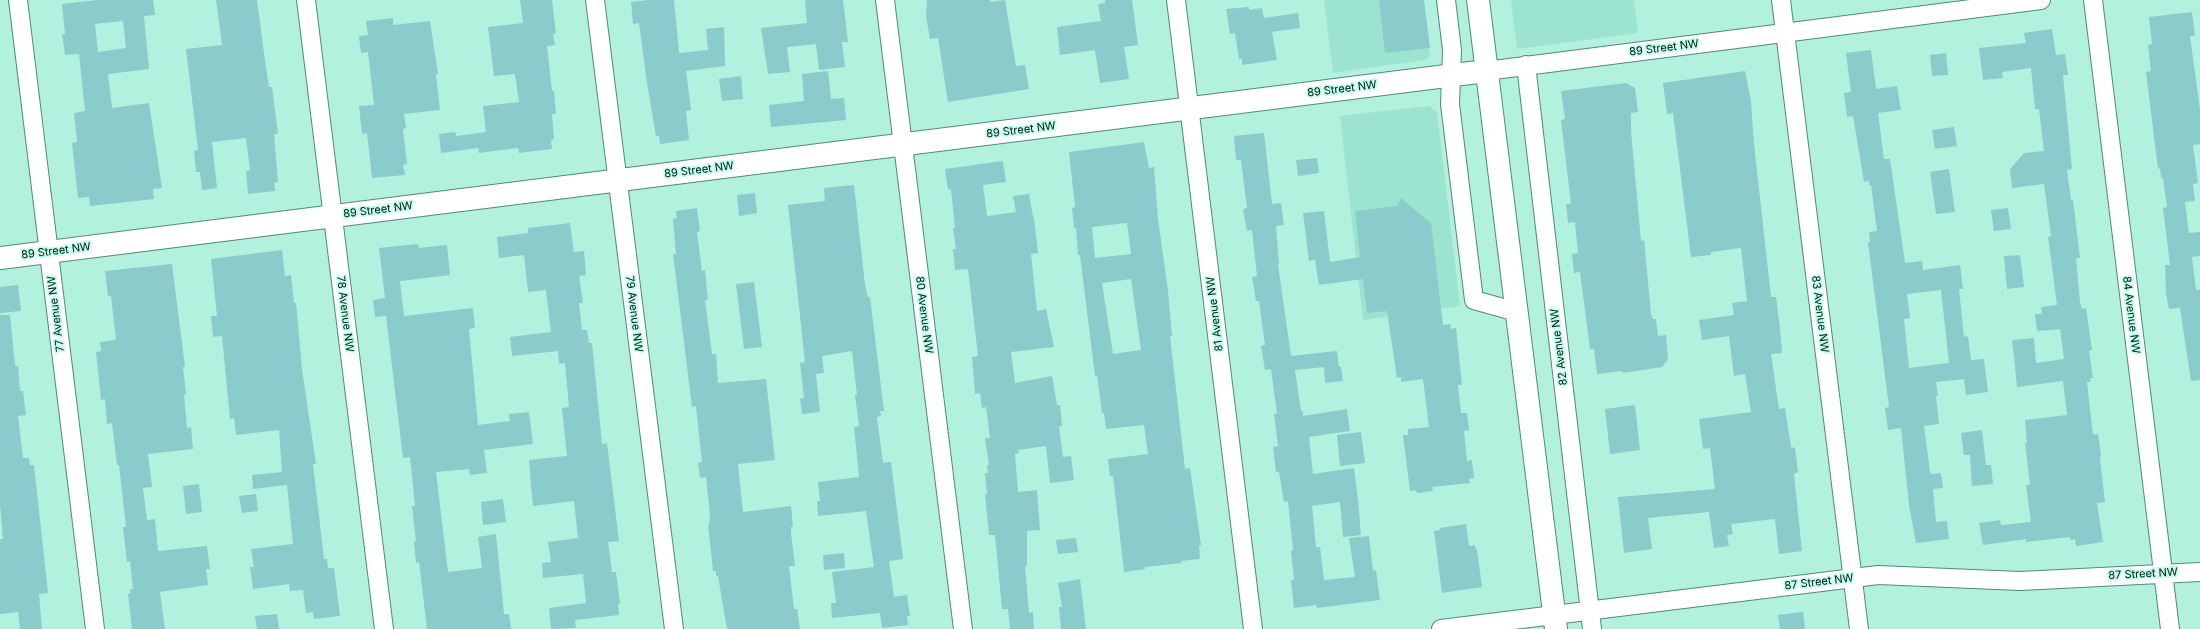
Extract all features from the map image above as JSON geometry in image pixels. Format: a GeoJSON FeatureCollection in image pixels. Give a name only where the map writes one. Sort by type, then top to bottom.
{"type":"FeatureCollection","features":[{"type":"Feature","properties":{"kind":"street","name":"77 Avenue NW"},"geometry":{"type":"LineString","coordinates":[[18,0],[95,629]]}},
{"type":"Feature","properties":{"kind":"street","name":"78 Avenue NW"},"geometry":{"type":"LineString","coordinates":[[306,0],[384,629]]}},
{"type":"Feature","properties":{"kind":"street","name":"79 Avenue NW"},"geometry":{"type":"LineString","coordinates":[[595,0],[674,629]]}},
{"type":"Feature","properties":{"kind":"street","name":"80 Avenue NW"},"geometry":{"type":"LineString","coordinates":[[885,0],[963,629]]}},
{"type":"Feature","properties":{"kind":"street","name":"81 Avenue NW"},"geometry":{"type":"LineString","coordinates":[[1176,0],[1254,629]]}},
{"type":"Feature","properties":{"kind":"street"},"geometry":{"type":"LineString","coordinates":[[1446,0],[1452,50],[1450,104],[1474,300],[1517,312]]}},
{"type":"Feature","properties":{"kind":"street"},"geometry":{"type":"LineString","coordinates":[[1478,0],[1555,622]]}},
{"type":"Feature","properties":{"kind":"street","name":"83 Avenue NW"},"geometry":{"type":"LineString","coordinates":[[1781,0],[1859,629]]}},
{"type":"Feature","properties":{"kind":"street","name":"89 Street NW"},"geometry":{"type":"LineString","coordinates":[[0,258],[1451,76],[1526,65],[2041,0]]}},
{"type":"Feature","properties":{"kind":"street","name":"84 Avenue NW"},"geometry":{"type":"LineString","coordinates":[[2093,0],[2170,629]]}},
{"type":"Feature","properties":{"kind":"street","name":"82 Avenue NW"},"geometry":{"type":"LineString","coordinates":[[1526,65],[1592,629]]}},
{"type":"Feature","properties":{"kind":"street","name":"87 Street NW"},"geometry":{"type":"LineString","coordinates":[[1441,629],[1555,622],[1590,610],[1878,575],[2020,581],[2200,572]]}},
{"type":"Feature","properties":{"kind":"shaded area"},"geometry":{"type":"Polygon","coordinates":[[[1324,0],[1423,0],[1430,56],[1425,60],[1333,73],[1324,0]]]}},
{"type":"Feature","properties":{"kind":"shaded area"},"geometry":{"type":"Polygon","coordinates":[[[1511,0],[1634,0],[1638,33],[1517,49],[1511,0]]]}},
{"type":"Feature","properties":{"kind":"shaded area"},"geometry":{"type":"Polygon","coordinates":[[[1429,106],[1437,112],[1460,306],[1363,320],[1340,116],[1429,106]]]}},
{"type":"Feature","properties":{"kind":"building"},"geometry":{"type":"Polygon","coordinates":[[[97,0],[153,0],[155,15],[144,16],[149,69],[108,74],[112,108],[149,103],[162,188],[153,189],[154,199],[90,206],[89,197],[78,198],[72,143],[77,142],[74,113],[85,111],[79,54],[65,55],[62,34],[65,34],[62,4],[97,0]],[[123,21],[95,24],[98,52],[126,48],[123,21]]]}},
{"type":"Feature","properties":{"kind":"building"},"geometry":{"type":"Polygon","coordinates":[[[216,0],[257,0],[269,87],[272,87],[278,134],[274,134],[278,182],[274,183],[275,191],[248,194],[246,171],[250,170],[246,138],[212,142],[217,188],[202,190],[200,172],[196,172],[194,151],[198,150],[186,49],[222,45],[216,0]]]}},
{"type":"Feature","properties":{"kind":"building"},"geometry":{"type":"Polygon","coordinates":[[[520,0],[552,0],[556,34],[553,34],[555,45],[547,46],[556,114],[552,114],[554,139],[551,140],[552,149],[519,153],[518,148],[479,153],[478,148],[441,153],[439,134],[455,132],[456,136],[486,132],[483,106],[519,102],[515,74],[494,76],[488,27],[523,23],[520,0]]]}},
{"type":"Feature","properties":{"kind":"building"},"geometry":{"type":"Polygon","coordinates":[[[674,0],[679,53],[708,50],[706,29],[724,27],[725,66],[686,71],[691,110],[686,111],[689,140],[660,144],[659,136],[656,136],[639,23],[633,24],[631,2],[674,0]]]}},
{"type":"Feature","properties":{"kind":"building"},"geometry":{"type":"Polygon","coordinates":[[[805,0],[843,0],[848,42],[842,42],[845,67],[819,70],[816,44],[787,47],[790,72],[768,74],[761,28],[807,23],[805,0]]]}},
{"type":"Feature","properties":{"kind":"building"},"geometry":{"type":"Polygon","coordinates":[[[927,0],[990,0],[990,2],[1005,0],[1016,66],[1025,65],[1029,89],[948,102],[938,38],[930,39],[926,16],[927,0]]]}},
{"type":"Feature","properties":{"kind":"building"},"geometry":{"type":"Polygon","coordinates":[[[1105,0],[1132,0],[1138,45],[1124,47],[1129,79],[1100,83],[1095,50],[1060,55],[1057,27],[1101,21],[1098,4],[1105,3],[1105,0]]]}},
{"type":"Feature","properties":{"kind":"building"},"geometry":{"type":"Polygon","coordinates":[[[1379,0],[1424,0],[1430,48],[1385,53],[1379,0]]]}},
{"type":"Feature","properties":{"kind":"building"},"geometry":{"type":"Polygon","coordinates":[[[1249,7],[1249,10],[1262,8],[1264,18],[1298,13],[1300,28],[1272,32],[1277,60],[1242,65],[1242,58],[1239,59],[1235,33],[1230,34],[1226,9],[1249,7]]]}},
{"type":"Feature","properties":{"kind":"building"},"geometry":{"type":"Polygon","coordinates":[[[2192,12],[2195,36],[2190,36],[2200,110],[2200,144],[2193,145],[2198,183],[2193,184],[2195,201],[2185,202],[2189,233],[2200,232],[2200,256],[2192,257],[2196,290],[2200,290],[2200,380],[2191,381],[2180,308],[2169,309],[2166,293],[2165,265],[2170,265],[2163,208],[2167,207],[2163,178],[2161,178],[2160,168],[2158,169],[2146,72],[2151,71],[2148,45],[2152,44],[2149,17],[2192,12]]]}},
{"type":"Feature","properties":{"kind":"building"},"geometry":{"type":"Polygon","coordinates":[[[393,18],[393,25],[430,21],[438,74],[436,74],[440,110],[404,114],[406,128],[403,129],[407,164],[403,165],[405,175],[372,178],[367,133],[362,134],[359,106],[374,105],[368,52],[361,53],[359,36],[368,35],[366,21],[393,18]]]}},
{"type":"Feature","properties":{"kind":"building"},"geometry":{"type":"Polygon","coordinates":[[[2052,29],[2056,55],[2065,54],[2068,75],[2063,75],[2072,169],[2067,170],[2071,200],[2073,200],[2080,258],[2076,258],[2080,302],[2082,309],[2086,308],[2092,350],[2089,351],[2093,378],[2090,378],[2091,382],[2087,382],[2093,435],[2098,434],[2101,456],[2100,459],[2105,502],[2097,503],[2103,542],[2076,546],[2075,539],[2070,540],[2070,537],[2026,542],[2026,539],[1983,545],[1979,523],[2000,520],[2001,525],[2031,522],[2026,485],[2030,485],[2025,443],[2027,443],[2025,420],[2067,415],[2063,381],[2017,387],[2012,340],[2034,338],[2036,363],[2064,359],[2060,329],[2037,331],[2035,314],[2042,314],[2041,307],[2057,305],[2048,237],[2051,236],[2044,184],[2012,188],[2010,169],[2024,153],[2044,151],[2039,109],[2035,109],[2031,68],[2002,72],[2003,78],[1983,80],[1979,48],[2026,43],[2024,33],[2052,29]]]}},
{"type":"Feature","properties":{"kind":"building"},"geometry":{"type":"Polygon","coordinates":[[[1871,50],[1876,89],[1897,86],[1901,110],[1878,113],[1884,159],[1890,159],[1905,263],[1922,261],[1923,270],[1960,265],[1963,289],[1959,289],[1964,337],[1968,336],[1971,360],[1984,359],[1988,392],[1966,395],[1964,379],[1936,382],[1939,424],[1924,426],[1930,472],[1931,474],[1941,473],[1943,488],[1933,489],[1936,522],[1947,521],[1949,539],[1916,543],[1909,505],[1901,428],[1888,430],[1885,408],[1889,407],[1868,242],[1870,242],[1869,232],[1877,231],[1871,185],[1869,185],[1869,181],[1864,182],[1853,116],[1847,117],[1844,93],[1851,92],[1846,53],[1871,50]],[[1941,290],[1907,294],[1910,318],[1904,319],[1909,368],[1949,363],[1941,290]]]}},
{"type":"Feature","properties":{"kind":"building"},"geometry":{"type":"Polygon","coordinates":[[[1946,53],[1948,75],[1932,76],[1930,55],[1946,53]]]}},
{"type":"Feature","properties":{"kind":"building"},"geometry":{"type":"Polygon","coordinates":[[[828,71],[831,99],[844,98],[846,120],[771,127],[769,105],[804,101],[802,74],[828,71]]]}},
{"type":"Feature","properties":{"kind":"building"},"geometry":{"type":"Polygon","coordinates":[[[1745,71],[1751,101],[1754,144],[1771,297],[1776,297],[1780,329],[1782,353],[1771,354],[1779,409],[1785,408],[1791,447],[1795,448],[1798,472],[1794,474],[1802,551],[1779,554],[1775,519],[1731,524],[1733,534],[1727,535],[1729,546],[1714,548],[1709,512],[1648,518],[1652,549],[1624,553],[1618,497],[1715,489],[1710,448],[1703,449],[1699,419],[1751,412],[1745,374],[1734,376],[1729,336],[1702,340],[1699,320],[1734,315],[1732,303],[1747,301],[1741,248],[1711,252],[1711,255],[1691,257],[1673,113],[1667,114],[1663,83],[1745,71]]]}},
{"type":"Feature","properties":{"kind":"building"},"geometry":{"type":"Polygon","coordinates":[[[741,76],[743,99],[722,101],[719,79],[741,76]]]}},
{"type":"Feature","properties":{"kind":"building"},"geometry":{"type":"Polygon","coordinates":[[[1626,83],[1635,88],[1638,112],[1631,113],[1631,131],[1641,241],[1644,240],[1651,314],[1653,319],[1656,319],[1658,336],[1666,335],[1668,359],[1662,367],[1623,373],[1622,371],[1597,374],[1594,349],[1590,349],[1580,272],[1574,273],[1572,254],[1578,253],[1575,222],[1568,223],[1566,204],[1571,204],[1561,120],[1565,119],[1561,91],[1626,83]]]}},
{"type":"Feature","properties":{"kind":"building"},"geometry":{"type":"Polygon","coordinates":[[[1954,127],[1957,146],[1935,149],[1932,130],[1954,127]]]}},
{"type":"Feature","properties":{"kind":"building"},"geometry":{"type":"Polygon","coordinates":[[[1264,133],[1272,204],[1281,203],[1284,225],[1276,226],[1278,265],[1291,356],[1337,351],[1343,381],[1325,383],[1324,367],[1295,370],[1301,411],[1303,411],[1303,416],[1347,409],[1350,431],[1309,437],[1313,474],[1354,468],[1358,500],[1361,535],[1343,537],[1340,502],[1312,506],[1316,547],[1320,547],[1324,580],[1355,577],[1349,538],[1369,536],[1373,571],[1376,570],[1380,600],[1317,608],[1316,605],[1294,608],[1291,580],[1294,580],[1291,551],[1293,550],[1288,501],[1284,502],[1279,472],[1276,472],[1273,447],[1278,446],[1274,414],[1277,414],[1271,369],[1265,370],[1261,346],[1265,345],[1259,301],[1256,301],[1252,277],[1257,276],[1252,230],[1247,231],[1243,209],[1247,208],[1241,160],[1236,160],[1234,136],[1264,133]]]}},
{"type":"Feature","properties":{"kind":"building"},"geometry":{"type":"Polygon","coordinates":[[[1144,142],[1149,168],[1154,167],[1158,219],[1168,291],[1172,336],[1170,336],[1185,469],[1190,468],[1201,545],[1199,546],[1200,559],[1181,561],[1182,563],[1145,567],[1145,569],[1124,572],[1113,476],[1110,476],[1108,459],[1148,454],[1144,425],[1106,429],[1104,413],[1102,413],[1097,375],[1095,376],[1080,255],[1078,255],[1076,228],[1074,228],[1072,208],[1075,207],[1069,152],[1144,142]],[[1127,223],[1092,227],[1095,258],[1131,254],[1127,223]],[[1131,279],[1102,283],[1113,354],[1141,350],[1131,279]]]}},
{"type":"Feature","properties":{"kind":"building"},"geometry":{"type":"Polygon","coordinates":[[[1317,158],[1319,173],[1298,176],[1296,160],[1317,158]]]}},
{"type":"Feature","properties":{"kind":"building"},"geometry":{"type":"Polygon","coordinates":[[[1003,161],[1006,182],[983,185],[987,216],[1016,212],[1013,196],[1029,194],[1034,217],[1038,253],[1031,254],[1037,311],[1046,309],[1054,347],[1011,352],[1015,383],[1052,376],[1057,405],[1060,405],[1062,426],[1059,426],[1063,457],[1071,456],[1074,480],[1050,483],[1046,446],[1018,450],[1019,453],[1015,454],[1018,492],[1037,490],[1040,530],[1027,531],[1027,566],[1025,566],[1029,613],[1033,612],[1034,629],[1010,629],[1008,609],[1002,609],[995,535],[989,535],[985,494],[987,494],[985,473],[988,473],[987,465],[989,465],[985,438],[990,438],[986,407],[982,408],[980,393],[975,394],[972,357],[978,356],[968,269],[955,270],[953,249],[956,249],[953,228],[955,228],[951,189],[948,190],[945,169],[1003,161]]]}},
{"type":"Feature","properties":{"kind":"building"},"geometry":{"type":"Polygon","coordinates":[[[1949,169],[1955,212],[1936,214],[1930,172],[1949,169]]]}},
{"type":"Feature","properties":{"kind":"building"},"geometry":{"type":"Polygon","coordinates":[[[854,185],[865,285],[868,297],[870,297],[884,411],[880,411],[881,416],[877,417],[883,463],[891,462],[903,559],[889,561],[894,597],[907,595],[910,616],[907,616],[908,625],[882,628],[880,613],[832,618],[831,603],[836,603],[832,572],[874,567],[866,511],[818,516],[817,501],[820,501],[818,482],[859,477],[854,427],[859,426],[852,351],[822,356],[824,373],[816,374],[820,412],[802,414],[800,399],[804,398],[800,363],[805,362],[788,205],[825,201],[824,188],[854,185]]]}},
{"type":"Feature","properties":{"kind":"building"},"geometry":{"type":"Polygon","coordinates":[[[755,193],[757,213],[739,216],[737,195],[755,193]]]}},
{"type":"Feature","properties":{"kind":"building"},"geometry":{"type":"Polygon","coordinates":[[[1401,198],[1431,223],[1443,325],[1450,324],[1451,329],[1456,328],[1462,385],[1458,385],[1461,413],[1467,413],[1469,430],[1464,431],[1467,461],[1472,460],[1474,478],[1469,479],[1470,483],[1432,487],[1433,491],[1417,493],[1416,490],[1410,491],[1403,435],[1408,435],[1408,429],[1429,427],[1423,379],[1401,382],[1401,377],[1397,378],[1387,311],[1367,313],[1363,279],[1319,285],[1315,260],[1309,261],[1303,213],[1324,211],[1330,262],[1360,257],[1355,211],[1397,206],[1401,198]]]}},
{"type":"Feature","properties":{"kind":"building"},"geometry":{"type":"Polygon","coordinates":[[[697,208],[700,231],[697,232],[702,271],[705,270],[708,300],[705,300],[712,354],[716,354],[718,383],[766,379],[775,460],[738,464],[743,512],[791,506],[793,527],[791,527],[791,533],[795,566],[789,566],[794,609],[797,609],[800,629],[727,629],[718,576],[716,576],[716,571],[713,571],[708,525],[710,515],[706,477],[700,478],[698,463],[702,462],[696,406],[692,407],[673,254],[676,254],[673,219],[677,218],[676,211],[697,208]]]}},
{"type":"Feature","properties":{"kind":"building"},"geometry":{"type":"Polygon","coordinates":[[[2008,208],[2011,229],[1994,231],[1991,210],[2008,208]]]}},
{"type":"Feature","properties":{"kind":"building"},"geometry":{"type":"Polygon","coordinates":[[[570,223],[574,252],[584,251],[586,275],[579,276],[583,303],[579,303],[582,330],[587,330],[589,343],[592,343],[602,444],[607,443],[619,541],[608,542],[612,572],[616,572],[620,604],[618,604],[619,615],[575,620],[576,628],[551,629],[549,608],[586,603],[583,574],[543,578],[542,563],[551,562],[548,542],[578,538],[574,501],[533,506],[531,486],[529,460],[567,456],[562,408],[569,407],[565,363],[559,364],[558,351],[512,356],[510,337],[551,332],[546,290],[528,292],[524,255],[499,258],[497,237],[528,233],[528,228],[570,223]]]}},
{"type":"Feature","properties":{"kind":"building"},"geometry":{"type":"Polygon","coordinates":[[[418,244],[419,248],[447,245],[450,275],[400,281],[404,316],[473,308],[475,328],[469,329],[478,425],[510,421],[509,414],[529,412],[533,444],[484,450],[487,473],[470,475],[469,469],[436,472],[448,572],[482,568],[478,537],[496,534],[504,614],[509,614],[511,629],[427,629],[419,562],[416,563],[414,541],[416,541],[412,506],[415,506],[410,457],[403,458],[386,316],[375,317],[373,300],[385,298],[379,248],[418,244]]]}},
{"type":"Feature","properties":{"kind":"building"},"geometry":{"type":"Polygon","coordinates":[[[282,250],[285,276],[291,275],[294,303],[296,303],[302,369],[316,464],[313,464],[324,559],[327,559],[328,568],[334,568],[340,616],[314,619],[313,612],[306,613],[303,590],[290,591],[289,584],[253,589],[250,567],[254,567],[251,549],[293,544],[287,485],[253,489],[252,475],[282,472],[279,430],[236,435],[234,418],[230,419],[222,336],[213,337],[211,316],[217,316],[211,259],[282,250]]]}},
{"type":"Feature","properties":{"kind":"building"},"geometry":{"type":"Polygon","coordinates":[[[2020,255],[2024,287],[2007,289],[2004,256],[2020,255]]]}},
{"type":"Feature","properties":{"kind":"building"},"geometry":{"type":"Polygon","coordinates":[[[172,264],[185,367],[183,367],[186,394],[184,395],[187,428],[191,427],[193,449],[148,454],[152,487],[143,488],[147,520],[155,519],[158,551],[207,546],[210,569],[206,569],[208,585],[160,592],[165,629],[132,629],[128,594],[131,593],[130,589],[133,589],[130,561],[127,562],[123,527],[126,527],[119,465],[117,465],[112,423],[107,424],[105,399],[101,400],[96,352],[101,351],[100,342],[116,340],[111,296],[108,296],[105,271],[172,264]]]}},
{"type":"Feature","properties":{"kind":"building"},"geometry":{"type":"Polygon","coordinates":[[[754,282],[762,347],[744,349],[736,284],[754,282]]]}},
{"type":"Feature","properties":{"kind":"building"},"geometry":{"type":"Polygon","coordinates":[[[18,285],[21,311],[0,313],[0,287],[18,285]]]}},
{"type":"Feature","properties":{"kind":"building"},"geometry":{"type":"Polygon","coordinates":[[[0,315],[10,315],[15,366],[18,366],[20,391],[23,391],[26,415],[18,416],[23,458],[29,458],[30,465],[34,465],[48,593],[39,594],[42,629],[20,629],[18,612],[0,614],[0,539],[3,539],[0,505],[0,315]]]}},
{"type":"Feature","properties":{"kind":"building"},"geometry":{"type":"Polygon","coordinates":[[[1635,405],[1640,450],[1610,454],[1605,409],[1635,405]]]}},
{"type":"Feature","properties":{"kind":"building"},"geometry":{"type":"Polygon","coordinates":[[[1982,430],[1986,465],[1991,465],[1993,484],[1972,486],[1970,455],[1964,455],[1961,433],[1982,430]]]}},
{"type":"Feature","properties":{"kind":"building"},"geometry":{"type":"Polygon","coordinates":[[[1361,432],[1365,463],[1340,466],[1337,435],[1361,432]]]}},
{"type":"Feature","properties":{"kind":"building"},"geometry":{"type":"Polygon","coordinates":[[[199,484],[202,512],[186,514],[183,486],[199,484]]]}},
{"type":"Feature","properties":{"kind":"building"},"geometry":{"type":"Polygon","coordinates":[[[256,494],[258,511],[242,513],[239,496],[256,494]]]}},
{"type":"Feature","properties":{"kind":"building"},"geometry":{"type":"Polygon","coordinates":[[[503,499],[506,522],[483,525],[481,502],[503,499]]]}},
{"type":"Feature","properties":{"kind":"building"},"geometry":{"type":"Polygon","coordinates":[[[1466,524],[1469,546],[1475,545],[1477,550],[1482,587],[1442,593],[1434,531],[1440,530],[1440,528],[1466,524]]]}},
{"type":"Feature","properties":{"kind":"building"},"geometry":{"type":"Polygon","coordinates":[[[1076,538],[1078,552],[1058,554],[1056,540],[1076,538]]]}},
{"type":"Feature","properties":{"kind":"building"},"geometry":{"type":"Polygon","coordinates":[[[844,553],[845,568],[824,570],[823,555],[844,553]]]}},
{"type":"Feature","properties":{"kind":"building"},"geometry":{"type":"Polygon","coordinates":[[[1080,579],[1086,629],[1061,629],[1059,607],[1062,607],[1058,583],[1080,579]]]}},
{"type":"Feature","properties":{"kind":"building"},"geometry":{"type":"Polygon","coordinates":[[[1803,612],[1805,629],[1780,629],[1778,615],[1803,612]]]}},
{"type":"Feature","properties":{"kind":"building"},"geometry":{"type":"Polygon","coordinates":[[[277,614],[279,629],[257,629],[255,616],[277,614]]]}}]}
